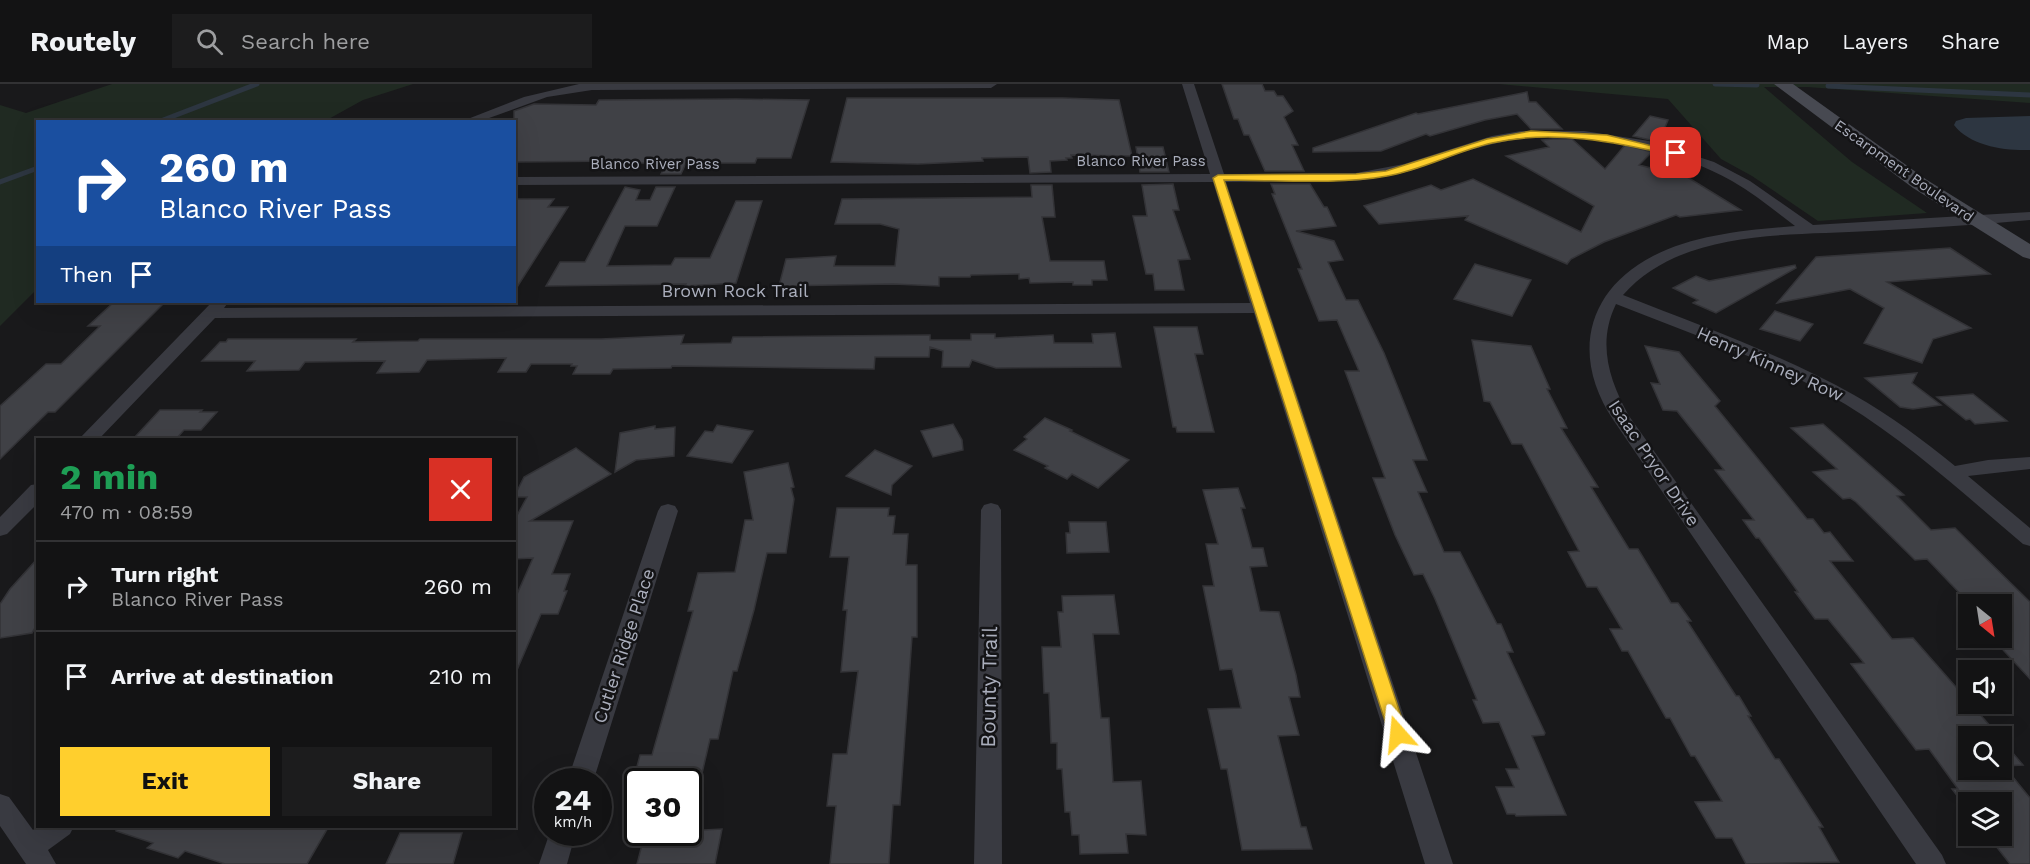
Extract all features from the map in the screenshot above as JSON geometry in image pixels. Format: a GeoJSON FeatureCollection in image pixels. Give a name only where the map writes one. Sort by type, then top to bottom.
{"type":"FeatureCollection","features":[{"type":"Feature","properties":{"kind":"main road","name":"Escarpment Boulevard"},"geometry":{"type":"LineString","coordinates":[[1782,84],[1899,170],[1975,221],[2030,253]]}},
{"type":"Feature","properties":{"kind":"main road","name":"Escarpment Boulevard"},"geometry":{"type":"LineString","coordinates":[[1802,84],[1933,173],[2030,232]]}},
{"type":"Feature","properties":{"kind":"street"},"geometry":{"type":"LineString","coordinates":[[471,120],[527,98],[592,86],[991,84]]}},
{"type":"Feature","properties":{"kind":"street"},"geometry":{"type":"LineString","coordinates":[[1188,84],[1439,864]]}},
{"type":"Feature","properties":{"kind":"street","name":"Blanco River Pass"},"geometry":{"type":"LineString","coordinates":[[516,181],[1372,176],[1402,170],[1504,138],[1540,134],[1585,135],[1648,145],[1715,168],[1757,191],[1810,230]]}},
{"type":"Feature","properties":{"kind":"street","name":"Isaac Pryor Drive"},"geometry":{"type":"LineString","coordinates":[[1932,864],[1634,439],[1611,400],[1601,373],[1596,350],[1598,326],[1612,297],[1621,285],[1634,274],[1663,257],[1684,249],[1726,239],[1810,230],[2030,216]]}},
{"type":"Feature","properties":{"kind":"street","name":"Henry Kinney Row"},"geometry":{"type":"LineString","coordinates":[[1612,297],[1778,364],[1832,390],[1893,429],[2030,539]]}},
{"type":"Feature","properties":{"kind":"street"},"geometry":{"type":"LineString","coordinates":[[89,438],[215,307]]}},
{"type":"Feature","properties":{"kind":"street","name":"Brown Rock Trail"},"geometry":{"type":"LineString","coordinates":[[215,307],[1260,308]]}},
{"type":"Feature","properties":{"kind":"street"},"geometry":{"type":"LineString","coordinates":[[1949,473],[2030,463]]}},
{"type":"Feature","properties":{"kind":"street"},"geometry":{"type":"LineString","coordinates":[[0,529],[36,492]]}},
{"type":"Feature","properties":{"kind":"street","name":"Bounty Trail"},"geometry":{"type":"LineString","coordinates":[[988,864],[991,510]]}},
{"type":"Feature","properties":{"kind":"street","name":"Cutler Ridge Place"},"geometry":{"type":"LineString","coordinates":[[585,768],[668,511]]}},
{"type":"Feature","properties":{"kind":"street"},"geometry":{"type":"LineString","coordinates":[[0,805],[37,855],[59,828]]}},
{"type":"Feature","properties":{"kind":"street"},"geometry":{"type":"LineString","coordinates":[[553,864],[559,846]]}},
{"type":"Feature","properties":{"kind":"shaded area"},"geometry":{"type":"Polygon","coordinates":[[[112,84],[413,84],[363,100],[327,120],[36,120],[36,290],[0,326],[0,105],[26,113],[112,84]]]}},
{"type":"Feature","properties":{"kind":"shaded area"},"geometry":{"type":"Polygon","coordinates":[[[1499,84],[2030,84],[2030,103],[1807,87],[1764,87],[1852,162],[1927,213],[1818,221],[1752,176],[1721,159],[1668,99],[1499,84]]]}},
{"type":"Feature","properties":{"kind":"water"},"geometry":{"type":"Polygon","coordinates":[[[2030,116],[2030,150],[1989,146],[1969,138],[1954,125],[1956,121],[1966,118],[2030,116]]]}},
{"type":"Feature","properties":{"kind":"building"},"geometry":{"type":"Polygon","coordinates":[[[1222,84],[1262,84],[1265,91],[1274,91],[1277,96],[1283,96],[1293,111],[1284,117],[1298,145],[1292,145],[1304,171],[1265,171],[1249,135],[1244,135],[1238,119],[1234,119],[1222,84]]]}},
{"type":"Feature","properties":{"kind":"building"},"geometry":{"type":"Polygon","coordinates":[[[1527,92],[1529,102],[1536,102],[1562,129],[1531,129],[1517,114],[1485,120],[1430,136],[1426,134],[1381,151],[1313,152],[1313,148],[1416,113],[1527,92]]]}},
{"type":"Feature","properties":{"kind":"building"},"geometry":{"type":"Polygon","coordinates":[[[847,98],[1119,100],[1132,156],[1071,155],[1072,158],[1066,158],[1067,160],[1050,161],[1051,172],[1030,173],[1028,157],[982,158],[983,161],[918,164],[831,162],[847,98]]]}},
{"type":"Feature","properties":{"kind":"building"},"geometry":{"type":"Polygon","coordinates":[[[599,100],[809,100],[791,158],[757,158],[755,163],[686,163],[681,174],[661,174],[666,163],[516,162],[514,111],[534,104],[596,105],[599,100]]]}},
{"type":"Feature","properties":{"kind":"building"},"geometry":{"type":"Polygon","coordinates":[[[1650,116],[1668,120],[1659,142],[1633,136],[1650,116]]]}},
{"type":"Feature","properties":{"kind":"building"},"geometry":{"type":"Polygon","coordinates":[[[1572,139],[1605,169],[1625,145],[1652,152],[1639,165],[1684,175],[1741,210],[1680,217],[1676,215],[1604,242],[1571,259],[1567,264],[1465,220],[1468,216],[1379,224],[1364,206],[1431,185],[1441,190],[1473,179],[1581,232],[1594,206],[1506,156],[1549,147],[1542,140],[1572,139]]]}},
{"type":"Feature","properties":{"kind":"building"},"geometry":{"type":"Polygon","coordinates":[[[1136,147],[1163,147],[1169,172],[1140,172],[1136,147]]]}},
{"type":"Feature","properties":{"kind":"building"},"geometry":{"type":"Polygon","coordinates":[[[1173,184],[1179,210],[1173,210],[1190,259],[1178,260],[1184,290],[1155,290],[1153,274],[1146,274],[1133,216],[1147,216],[1142,185],[1173,184]]]}},
{"type":"Feature","properties":{"kind":"building"},"geometry":{"type":"Polygon","coordinates":[[[1271,184],[1310,184],[1324,207],[1327,207],[1336,226],[1296,231],[1334,241],[1343,260],[1328,262],[1346,300],[1358,300],[1384,353],[1427,460],[1413,460],[1427,492],[1418,492],[1444,552],[1460,552],[1497,624],[1501,624],[1513,652],[1507,652],[1545,733],[1532,736],[1566,815],[1516,816],[1507,814],[1496,787],[1514,787],[1506,769],[1519,769],[1499,722],[1483,723],[1473,700],[1477,700],[1435,599],[1423,574],[1414,575],[1395,535],[1373,478],[1385,478],[1345,371],[1359,371],[1337,320],[1319,321],[1298,269],[1302,269],[1272,194],[1275,194],[1271,184]]]}},
{"type":"Feature","properties":{"kind":"building"},"geometry":{"type":"Polygon","coordinates":[[[1031,185],[1052,185],[1055,217],[1042,217],[1050,261],[1104,261],[1107,280],[1092,280],[1092,285],[1073,285],[1073,282],[1030,283],[1029,278],[1019,279],[1019,274],[939,277],[939,286],[893,284],[779,286],[786,259],[836,256],[834,266],[895,266],[899,229],[880,224],[835,224],[842,199],[1032,197],[1031,185]]]}},
{"type":"Feature","properties":{"kind":"building"},"geometry":{"type":"Polygon","coordinates":[[[625,187],[640,190],[636,200],[650,200],[656,187],[675,187],[657,226],[625,226],[607,266],[671,265],[675,258],[710,258],[736,201],[762,201],[736,283],[685,286],[686,284],[546,286],[560,262],[585,262],[625,187]]]}},
{"type":"Feature","properties":{"kind":"building"},"geometry":{"type":"Polygon","coordinates":[[[516,199],[554,199],[548,207],[568,207],[516,289],[516,199]]]}},
{"type":"Feature","properties":{"kind":"building"},"geometry":{"type":"Polygon","coordinates":[[[1950,248],[1990,274],[1887,282],[1971,328],[1933,339],[1922,363],[1864,343],[1884,308],[1850,289],[1777,303],[1816,257],[1950,248]]]}},
{"type":"Feature","properties":{"kind":"building"},"geometry":{"type":"Polygon","coordinates":[[[1475,264],[1531,280],[1512,316],[1454,299],[1475,264]]]}},
{"type":"Feature","properties":{"kind":"building"},"geometry":{"type":"Polygon","coordinates":[[[1795,265],[1796,268],[1716,313],[1693,303],[1698,300],[1673,288],[1696,276],[1709,281],[1795,265]]]}},
{"type":"Feature","properties":{"kind":"building"},"geometry":{"type":"Polygon","coordinates":[[[113,303],[164,303],[55,412],[48,412],[0,459],[0,406],[46,364],[61,364],[100,326],[88,326],[113,303]]]}},
{"type":"Feature","properties":{"kind":"building"},"geometry":{"type":"Polygon","coordinates":[[[1775,311],[1813,324],[1800,341],[1760,329],[1775,311]]]}},
{"type":"Feature","properties":{"kind":"building"},"geometry":{"type":"Polygon","coordinates":[[[1154,327],[1197,327],[1203,354],[1195,354],[1214,432],[1177,432],[1176,427],[1173,427],[1154,327]]]}},
{"type":"Feature","properties":{"kind":"building"},"geometry":{"type":"Polygon","coordinates":[[[1115,333],[1121,367],[996,368],[972,360],[969,367],[942,367],[943,351],[930,347],[929,357],[875,357],[874,369],[672,366],[671,368],[613,369],[610,374],[573,374],[577,366],[571,366],[572,364],[531,364],[526,372],[498,372],[506,358],[427,360],[419,372],[377,373],[385,361],[305,362],[299,370],[247,371],[255,361],[202,361],[220,342],[226,342],[228,339],[356,339],[353,342],[418,341],[420,339],[601,339],[684,335],[681,344],[731,343],[733,337],[930,335],[930,340],[971,340],[971,334],[995,334],[995,338],[1053,335],[1054,343],[1093,343],[1092,334],[1115,333]]]}},
{"type":"Feature","properties":{"kind":"building"},"geometry":{"type":"Polygon","coordinates":[[[1472,340],[1531,346],[1550,389],[1547,389],[1567,428],[1561,428],[1598,487],[1591,487],[1629,549],[1638,549],[1671,603],[1678,603],[1691,621],[1687,621],[1736,696],[1739,696],[1751,716],[1748,716],[1775,759],[1779,759],[1823,827],[1819,827],[1839,862],[1746,864],[1732,838],[1716,838],[1695,802],[1722,801],[1695,756],[1691,756],[1670,718],[1666,718],[1628,651],[1622,651],[1610,629],[1622,629],[1597,587],[1587,587],[1568,552],[1579,551],[1522,444],[1512,444],[1490,402],[1484,401],[1472,340]]]}},
{"type":"Feature","properties":{"kind":"building"},"geometry":{"type":"Polygon","coordinates":[[[1645,346],[1679,352],[1720,401],[1715,406],[1807,519],[1813,519],[1824,533],[1830,532],[1853,561],[1830,561],[1892,639],[1913,638],[1958,689],[1958,714],[1980,714],[1990,726],[1958,726],[1958,780],[2012,780],[2012,776],[2030,798],[2030,864],[2010,864],[1996,846],[2012,846],[2012,792],[1958,792],[1958,797],[1952,789],[1958,789],[1929,749],[1916,750],[1851,664],[1864,663],[1828,619],[1815,619],[1759,538],[1756,538],[1743,520],[1754,520],[1715,470],[1724,470],[1677,411],[1663,410],[1651,383],[1660,384],[1645,346]]]}},
{"type":"Feature","properties":{"kind":"building"},"geometry":{"type":"Polygon","coordinates":[[[1917,373],[1912,383],[1941,405],[1913,409],[1900,407],[1865,378],[1917,373]]]}},
{"type":"Feature","properties":{"kind":"building"},"geometry":{"type":"Polygon","coordinates":[[[1973,394],[2007,421],[1975,424],[1970,419],[1966,420],[1937,397],[1973,394]]]}},
{"type":"Feature","properties":{"kind":"building"},"geometry":{"type":"Polygon","coordinates":[[[160,410],[217,412],[201,430],[184,430],[177,438],[134,438],[160,410]]]}},
{"type":"Feature","properties":{"kind":"building"},"geometry":{"type":"Polygon","coordinates":[[[1045,418],[1129,460],[1098,488],[1072,474],[1067,479],[1045,468],[1048,466],[1014,450],[1027,439],[1024,437],[1045,418]]]}},
{"type":"Feature","properties":{"kind":"building"},"geometry":{"type":"Polygon","coordinates":[[[953,424],[962,440],[963,450],[933,457],[921,431],[953,424]]]}},
{"type":"Feature","properties":{"kind":"building"},"geometry":{"type":"Polygon","coordinates":[[[1823,424],[1904,495],[1897,496],[1931,530],[1955,528],[2030,602],[2030,679],[2001,648],[2012,648],[2012,594],[1960,594],[1927,559],[1915,560],[1856,502],[1850,498],[1843,499],[1813,472],[1837,469],[1791,428],[1823,424]]]}},
{"type":"Feature","properties":{"kind":"building"},"geometry":{"type":"Polygon","coordinates":[[[717,425],[753,431],[732,463],[687,456],[705,431],[713,432],[717,425]]]}},
{"type":"Feature","properties":{"kind":"building"},"geometry":{"type":"Polygon","coordinates":[[[655,426],[655,429],[675,427],[674,456],[636,460],[615,472],[620,433],[655,426]]]}},
{"type":"Feature","properties":{"kind":"building"},"geometry":{"type":"Polygon","coordinates":[[[576,448],[611,474],[530,521],[573,521],[552,574],[570,574],[564,591],[567,591],[558,614],[541,614],[516,672],[516,596],[533,558],[516,559],[516,517],[527,497],[516,497],[516,493],[524,477],[576,448]]]}},
{"type":"Feature","properties":{"kind":"building"},"geometry":{"type":"Polygon","coordinates":[[[875,450],[912,466],[892,485],[891,495],[846,476],[875,450]]]}},
{"type":"Feature","properties":{"kind":"building"},"geometry":{"type":"Polygon","coordinates":[[[788,463],[794,487],[791,488],[794,499],[786,553],[767,553],[737,671],[733,671],[718,739],[710,739],[702,773],[702,768],[637,768],[640,755],[652,755],[693,611],[688,611],[698,573],[735,572],[745,520],[753,520],[744,472],[788,463]]]}},
{"type":"Feature","properties":{"kind":"building"},"geometry":{"type":"Polygon","coordinates":[[[1238,488],[1245,508],[1241,508],[1252,548],[1263,548],[1267,566],[1250,567],[1260,611],[1279,612],[1296,675],[1300,697],[1289,697],[1299,735],[1278,736],[1301,827],[1306,827],[1312,849],[1242,850],[1227,769],[1221,769],[1208,709],[1241,708],[1232,669],[1220,670],[1203,586],[1214,586],[1206,544],[1218,544],[1203,490],[1238,488]]]}},
{"type":"Feature","properties":{"kind":"building"},"geometry":{"type":"Polygon","coordinates":[[[837,508],[889,508],[888,516],[895,516],[893,534],[908,534],[906,565],[917,565],[917,637],[912,637],[900,805],[893,805],[889,864],[830,864],[836,806],[827,806],[833,754],[847,754],[858,671],[841,672],[847,610],[843,610],[849,557],[830,557],[837,508]]]}},
{"type":"Feature","properties":{"kind":"building"},"geometry":{"type":"Polygon","coordinates":[[[1069,522],[1106,522],[1109,552],[1067,553],[1066,533],[1070,533],[1069,522]]]}},
{"type":"Feature","properties":{"kind":"building"},"geometry":{"type":"Polygon","coordinates":[[[36,560],[36,626],[32,633],[0,638],[0,604],[10,589],[36,560]]]}},
{"type":"Feature","properties":{"kind":"building"},"geometry":{"type":"Polygon","coordinates":[[[1114,595],[1119,634],[1093,634],[1101,718],[1109,718],[1113,782],[1141,781],[1146,835],[1126,834],[1128,853],[1080,854],[1079,835],[1072,835],[1070,812],[1065,812],[1062,769],[1057,769],[1057,743],[1051,743],[1049,693],[1044,693],[1042,647],[1061,647],[1058,612],[1063,612],[1062,596],[1114,595]]]}},
{"type":"Feature","properties":{"kind":"building"},"geometry":{"type":"Polygon","coordinates":[[[2012,752],[2023,765],[2012,766],[2012,752]]]}},
{"type":"Feature","properties":{"kind":"building"},"geometry":{"type":"Polygon","coordinates":[[[116,828],[328,828],[307,864],[225,864],[185,851],[178,858],[147,848],[153,843],[116,831],[116,828]]]}},
{"type":"Feature","properties":{"kind":"building"},"geometry":{"type":"Polygon","coordinates":[[[722,829],[715,864],[637,864],[642,846],[702,846],[702,830],[722,829]]]}},
{"type":"Feature","properties":{"kind":"building"},"geometry":{"type":"Polygon","coordinates":[[[400,833],[462,833],[453,864],[386,864],[400,833]]]}},
{"type":"Feature","properties":{"kind":"waterway"},"geometry":{"type":"LineString","coordinates":[[163,120],[257,84]]}},
{"type":"Feature","properties":{"kind":"waterway"},"geometry":{"type":"LineString","coordinates":[[1715,84],[1757,85]]}},
{"type":"Feature","properties":{"kind":"waterway"},"geometry":{"type":"LineString","coordinates":[[1828,86],[2030,95]]}},
{"type":"Feature","properties":{"kind":"waterway"},"geometry":{"type":"LineString","coordinates":[[0,182],[36,169]]}},
{"type":"Feature","properties":{"kind":"route"},"geometry":{"type":"LineString","coordinates":[[1398,734],[1218,178],[1372,176],[1420,165],[1490,141],[1531,134],[1568,134],[1607,138],[1640,143],[1676,153]]}}]}
